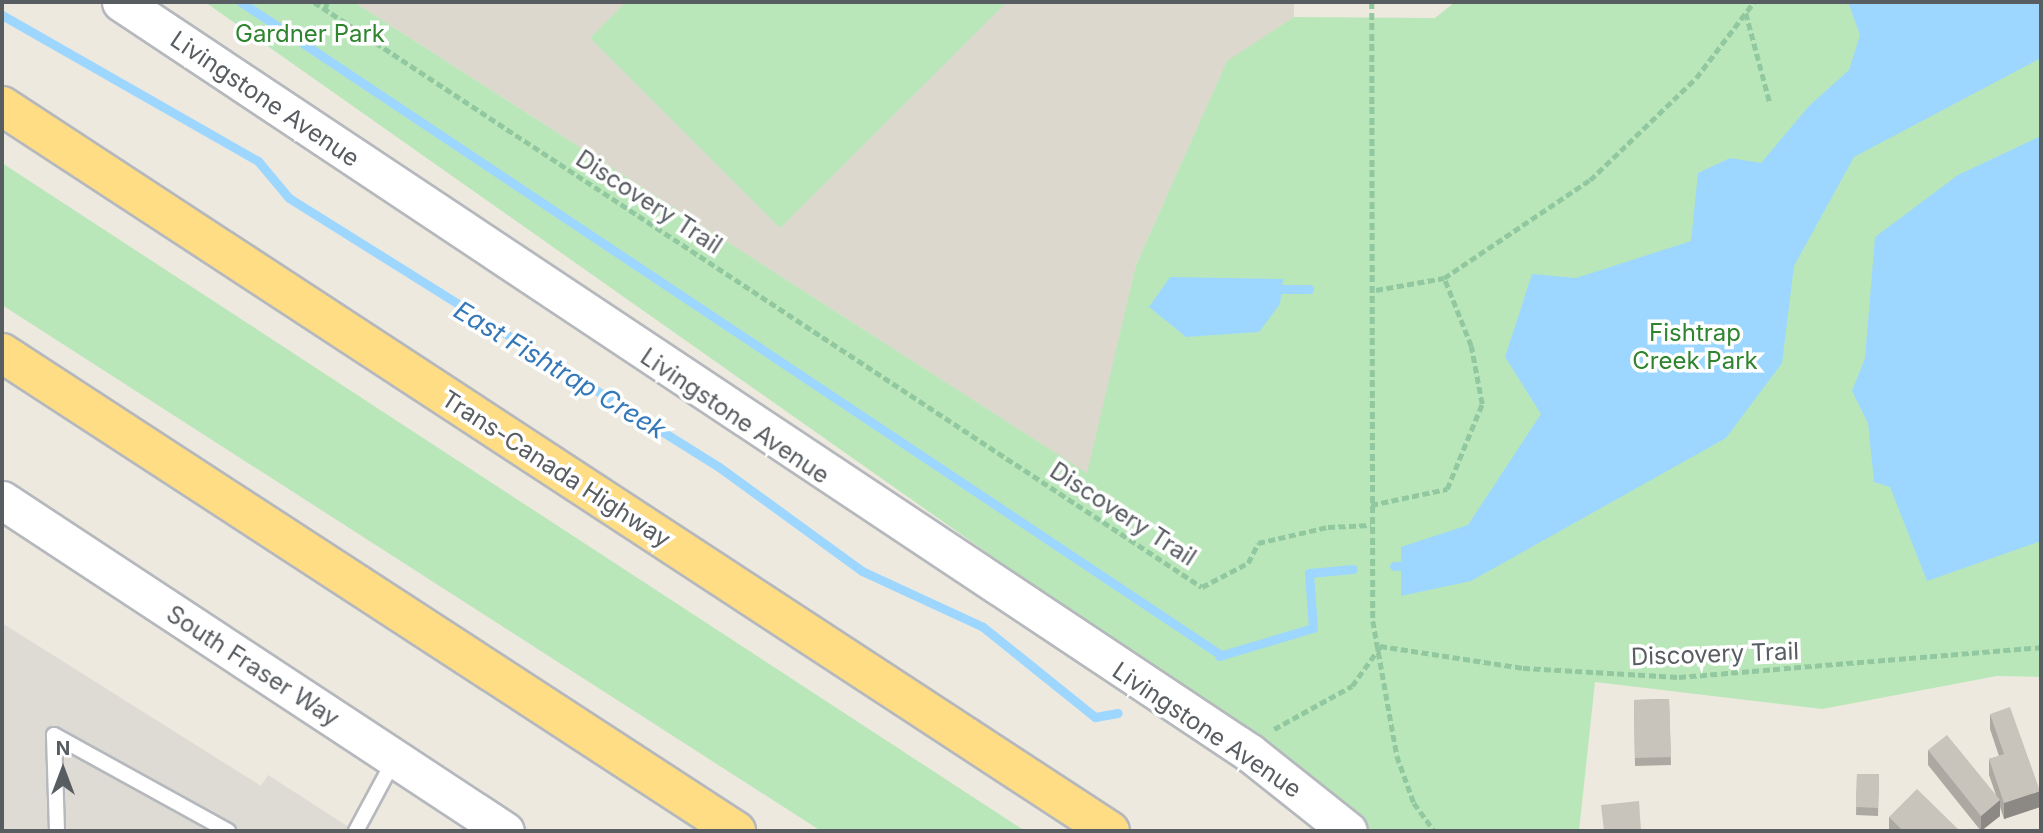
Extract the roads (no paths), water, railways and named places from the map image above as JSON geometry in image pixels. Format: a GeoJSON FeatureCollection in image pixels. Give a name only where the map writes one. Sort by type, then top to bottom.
{"type":"FeatureCollection","features":[{"type":"Feature","properties":{"kind":"highway","name":"Trans-Canada Highway"},"geometry":{"type":"LineString","coordinates":[[2,106],[1110,831]]}},
{"type":"Feature","properties":{"kind":"highway"},"geometry":{"type":"LineString","coordinates":[[2,353],[736,831]]}},
{"type":"Feature","properties":{"kind":"street","name":"Livingstone Avenue"},"geometry":{"type":"LineString","coordinates":[[121,2],[1250,753],[1348,831]]}},
{"type":"Feature","properties":{"kind":"street","name":"South Fraser Way"},"geometry":{"type":"LineString","coordinates":[[2,500],[500,830]]}},
{"type":"Feature","properties":{"kind":"lane"},"geometry":{"type":"LineString","coordinates":[[57,831],[54,735],[228,831]]}},
{"type":"Feature","properties":{"kind":"lane"},"geometry":{"type":"LineString","coordinates":[[356,831],[394,758]]}},
{"type":"Feature","properties":{"kind":"water"},"geometry":{"type":"Polygon","coordinates":[[[1848,2],[2041,2],[2041,58],[1854,157],[1794,266],[1782,363],[1726,438],[1471,581],[1401,596],[1401,547],[1468,525],[1541,414],[1505,357],[1532,274],[1576,278],[1691,241],[1698,173],[1730,158],[1761,163],[1809,106],[1849,70],[1860,35],[1848,2]]]}},
{"type":"Feature","properties":{"kind":"water"},"geometry":{"type":"Polygon","coordinates":[[[2041,136],[2041,541],[1927,581],[1890,487],[1874,482],[1868,423],[1852,391],[1865,358],[1875,237],[1958,175],[2041,136]]]}},
{"type":"Feature","properties":{"kind":"water"},"geometry":{"type":"Polygon","coordinates":[[[1170,277],[1283,279],[1280,304],[1259,332],[1186,337],[1149,307],[1170,277]]]}},
{"type":"Feature","properties":{"kind":"waterway"},"geometry":{"type":"LineString","coordinates":[[241,2],[1221,655]]}},
{"type":"Feature","properties":{"kind":"waterway","name":"East Fishtrap Creek"},"geometry":{"type":"LineString","coordinates":[[2,15],[258,161],[289,198],[719,467],[862,571],[983,627],[1095,717],[1118,713]]}},
{"type":"Feature","properties":{"kind":"waterway"},"geometry":{"type":"LineString","coordinates":[[1282,289],[1309,289]]}},
{"type":"Feature","properties":{"kind":"waterway","name":"East Fishtrap Creek"},"geometry":{"type":"LineString","coordinates":[[1394,566],[1413,565]]}},
{"type":"Feature","properties":{"kind":"waterway","name":"East Fishtrap Creek"},"geometry":{"type":"LineString","coordinates":[[1219,656],[1313,628],[1309,573],[1353,569]]}},
{"type":"Feature","properties":{"kind":"park label","name":"Gardner Park"},"geometry":{"type":"Point","coordinates":[310,34]}},
{"type":"Feature","properties":{"kind":"park label","name":"Fishtrap Creek Park"},"geometry":{"type":"Point","coordinates":[1695,347]}}]}
